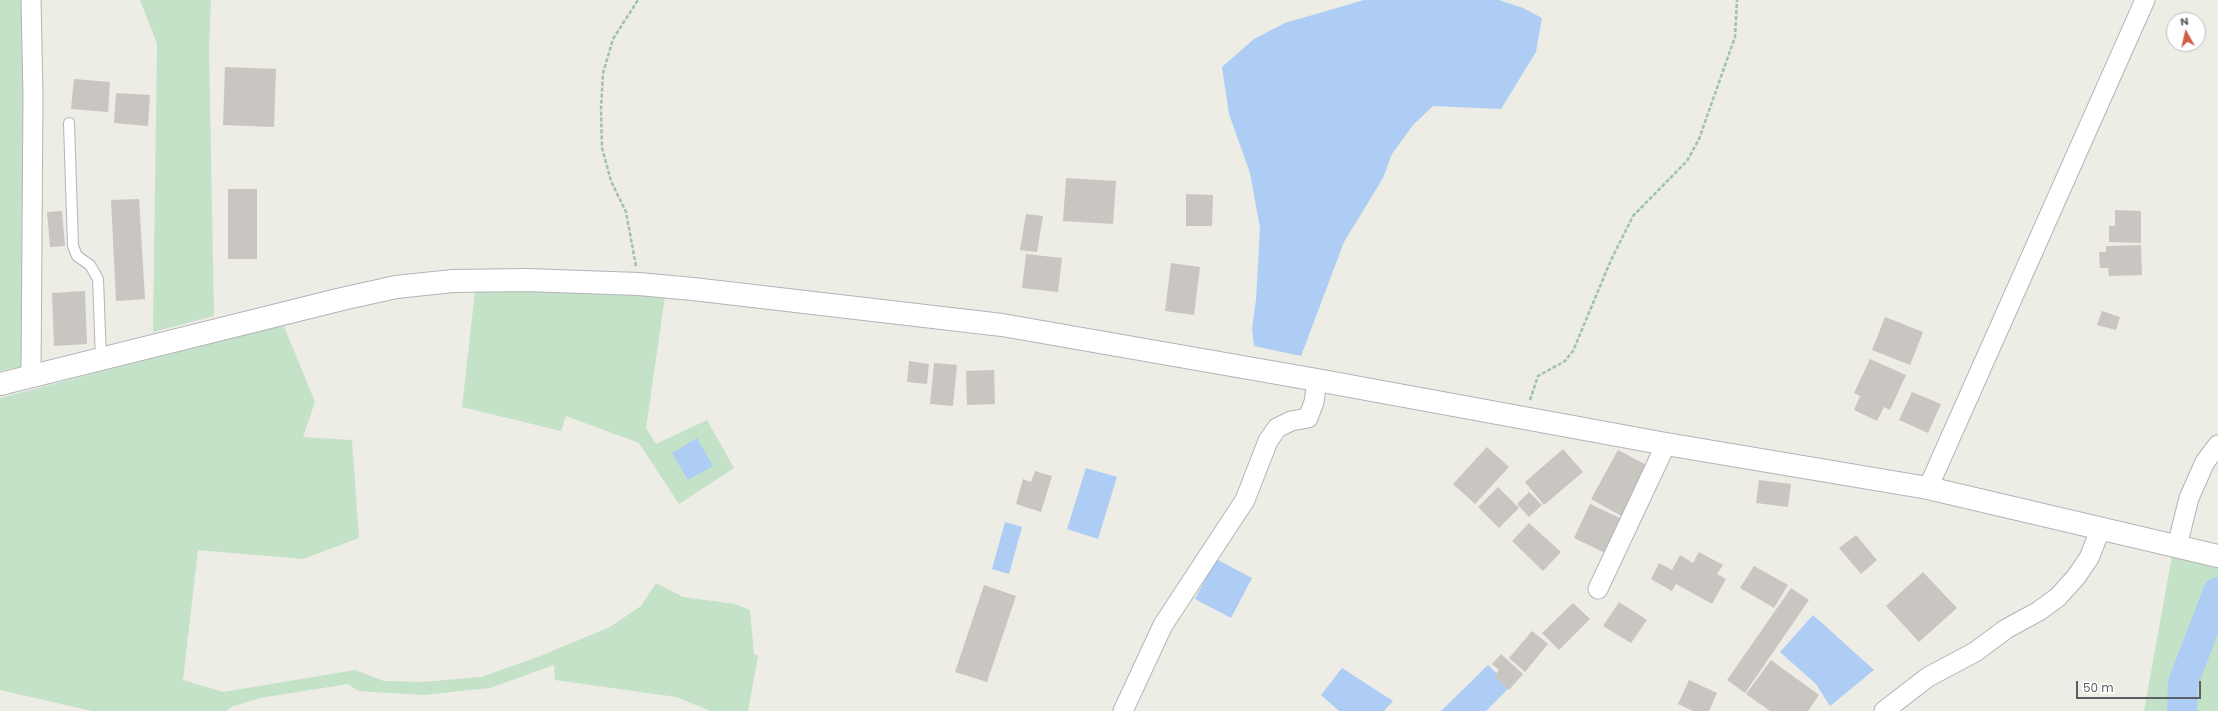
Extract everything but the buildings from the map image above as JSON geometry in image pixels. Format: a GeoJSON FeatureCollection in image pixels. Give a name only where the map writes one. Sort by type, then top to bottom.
{"type":"FeatureCollection","features":[{"type":"Feature","properties":{"kind":"street"},"geometry":{"type":"LineString","coordinates":[[31,0],[33,94],[31,376]]}},
{"type":"Feature","properties":{"kind":"street"},"geometry":{"type":"LineString","coordinates":[[1928,488],[2145,0]]}},
{"type":"Feature","properties":{"kind":"street"},"geometry":{"type":"LineString","coordinates":[[0,384],[396,287],[452,281],[482,280],[639,284],[693,288],[1002,325],[1317,380],[1666,444],[1928,488],[2208,554]]}},
{"type":"Feature","properties":{"kind":"street"},"geometry":{"type":"LineString","coordinates":[[1123,711],[1163,625],[1245,500],[1268,441],[1276,428],[1291,421],[1308,418],[1314,402],[1317,380]]}},
{"type":"Feature","properties":{"kind":"street"},"geometry":{"type":"LineString","coordinates":[[1598,589],[1666,444]]}},
{"type":"Feature","properties":{"kind":"street"},"geometry":{"type":"LineString","coordinates":[[2177,546],[2189,498],[2205,462],[2218,445]]}},
{"type":"Feature","properties":{"kind":"street"},"geometry":{"type":"LineString","coordinates":[[1884,711],[1928,677],[1975,652],[2006,629],[2038,611],[2058,597],[2076,577],[2089,558],[2101,528]]}},
{"type":"Feature","properties":{"kind":"lane"},"geometry":{"type":"LineString","coordinates":[[69,123],[73,246],[78,256],[90,265],[98,279],[101,359]]}},
{"type":"Feature","properties":{"kind":"path"},"geometry":{"type":"LineString","coordinates":[[638,0],[613,39],[603,73],[601,109],[602,148],[611,182],[626,212],[639,284]]}},
{"type":"Feature","properties":{"kind":"path"},"geometry":{"type":"LineString","coordinates":[[1524,418],[1538,376],[1565,361],[1573,351],[1611,260],[1634,216],[1687,161],[1699,139],[1735,37],[1737,0]]}},
{"type":"Feature","properties":{"kind":"green space"},"geometry":{"type":"Polygon","coordinates":[[[0,0],[25,0],[24,366],[0,371],[0,0]]]}},
{"type":"Feature","properties":{"kind":"green space"},"geometry":{"type":"Polygon","coordinates":[[[140,0],[211,0],[209,47],[214,316],[153,332],[157,44],[140,0]]]}},
{"type":"Feature","properties":{"kind":"green space"},"geometry":{"type":"Polygon","coordinates":[[[475,292],[541,292],[665,296],[646,428],[656,444],[707,420],[734,468],[679,504],[639,443],[566,416],[561,431],[462,407],[475,292]]]}},
{"type":"Feature","properties":{"kind":"green space"},"geometry":{"type":"Polygon","coordinates":[[[283,324],[315,402],[303,437],[352,440],[359,538],[303,559],[198,550],[183,680],[223,692],[355,670],[384,681],[423,682],[481,677],[538,657],[610,627],[641,606],[656,583],[683,597],[735,604],[750,610],[754,654],[758,656],[748,711],[711,711],[676,697],[555,680],[554,665],[490,688],[423,695],[358,691],[348,684],[260,698],[231,707],[226,711],[92,711],[0,690],[0,398],[283,324]]]}},
{"type":"Feature","properties":{"kind":"green space"},"geometry":{"type":"Polygon","coordinates":[[[2172,556],[2218,566],[2218,711],[2144,711],[2172,556]]]}},
{"type":"Feature","properties":{"kind":"water"},"geometry":{"type":"Polygon","coordinates":[[[1364,0],[1499,0],[1523,8],[1542,18],[1536,52],[1501,109],[1433,106],[1413,125],[1392,154],[1383,178],[1344,242],[1301,356],[1254,346],[1252,328],[1256,300],[1260,228],[1250,173],[1229,114],[1222,67],[1254,39],[1285,23],[1364,0]]]}},
{"type":"Feature","properties":{"kind":"water"},"geometry":{"type":"Polygon","coordinates":[[[697,438],[713,466],[688,480],[672,453],[697,438]]]}},
{"type":"Feature","properties":{"kind":"water"},"geometry":{"type":"Polygon","coordinates":[[[1086,468],[1117,477],[1098,539],[1067,529],[1086,468]]]}},
{"type":"Feature","properties":{"kind":"water"},"geometry":{"type":"Polygon","coordinates":[[[1005,522],[1022,527],[1009,574],[992,569],[1005,522]]]}},
{"type":"Feature","properties":{"kind":"water"},"geometry":{"type":"Polygon","coordinates":[[[1216,559],[1252,578],[1231,618],[1195,599],[1216,559]]]}},
{"type":"Feature","properties":{"kind":"water"},"geometry":{"type":"Polygon","coordinates":[[[1813,615],[1874,670],[1830,706],[1816,684],[1780,652],[1813,615]]]}},
{"type":"Feature","properties":{"kind":"water"},"geometry":{"type":"Polygon","coordinates":[[[1488,665],[1510,687],[1486,711],[1441,711],[1488,665]]]}},
{"type":"Feature","properties":{"kind":"water"},"geometry":{"type":"Polygon","coordinates":[[[1342,668],[1393,701],[1384,711],[1339,711],[1321,695],[1342,668]]]}},
{"type":"Feature","properties":{"kind":"waterway"},"geometry":{"type":"LineString","coordinates":[[2182,711],[2183,683],[2218,592]]}}]}
